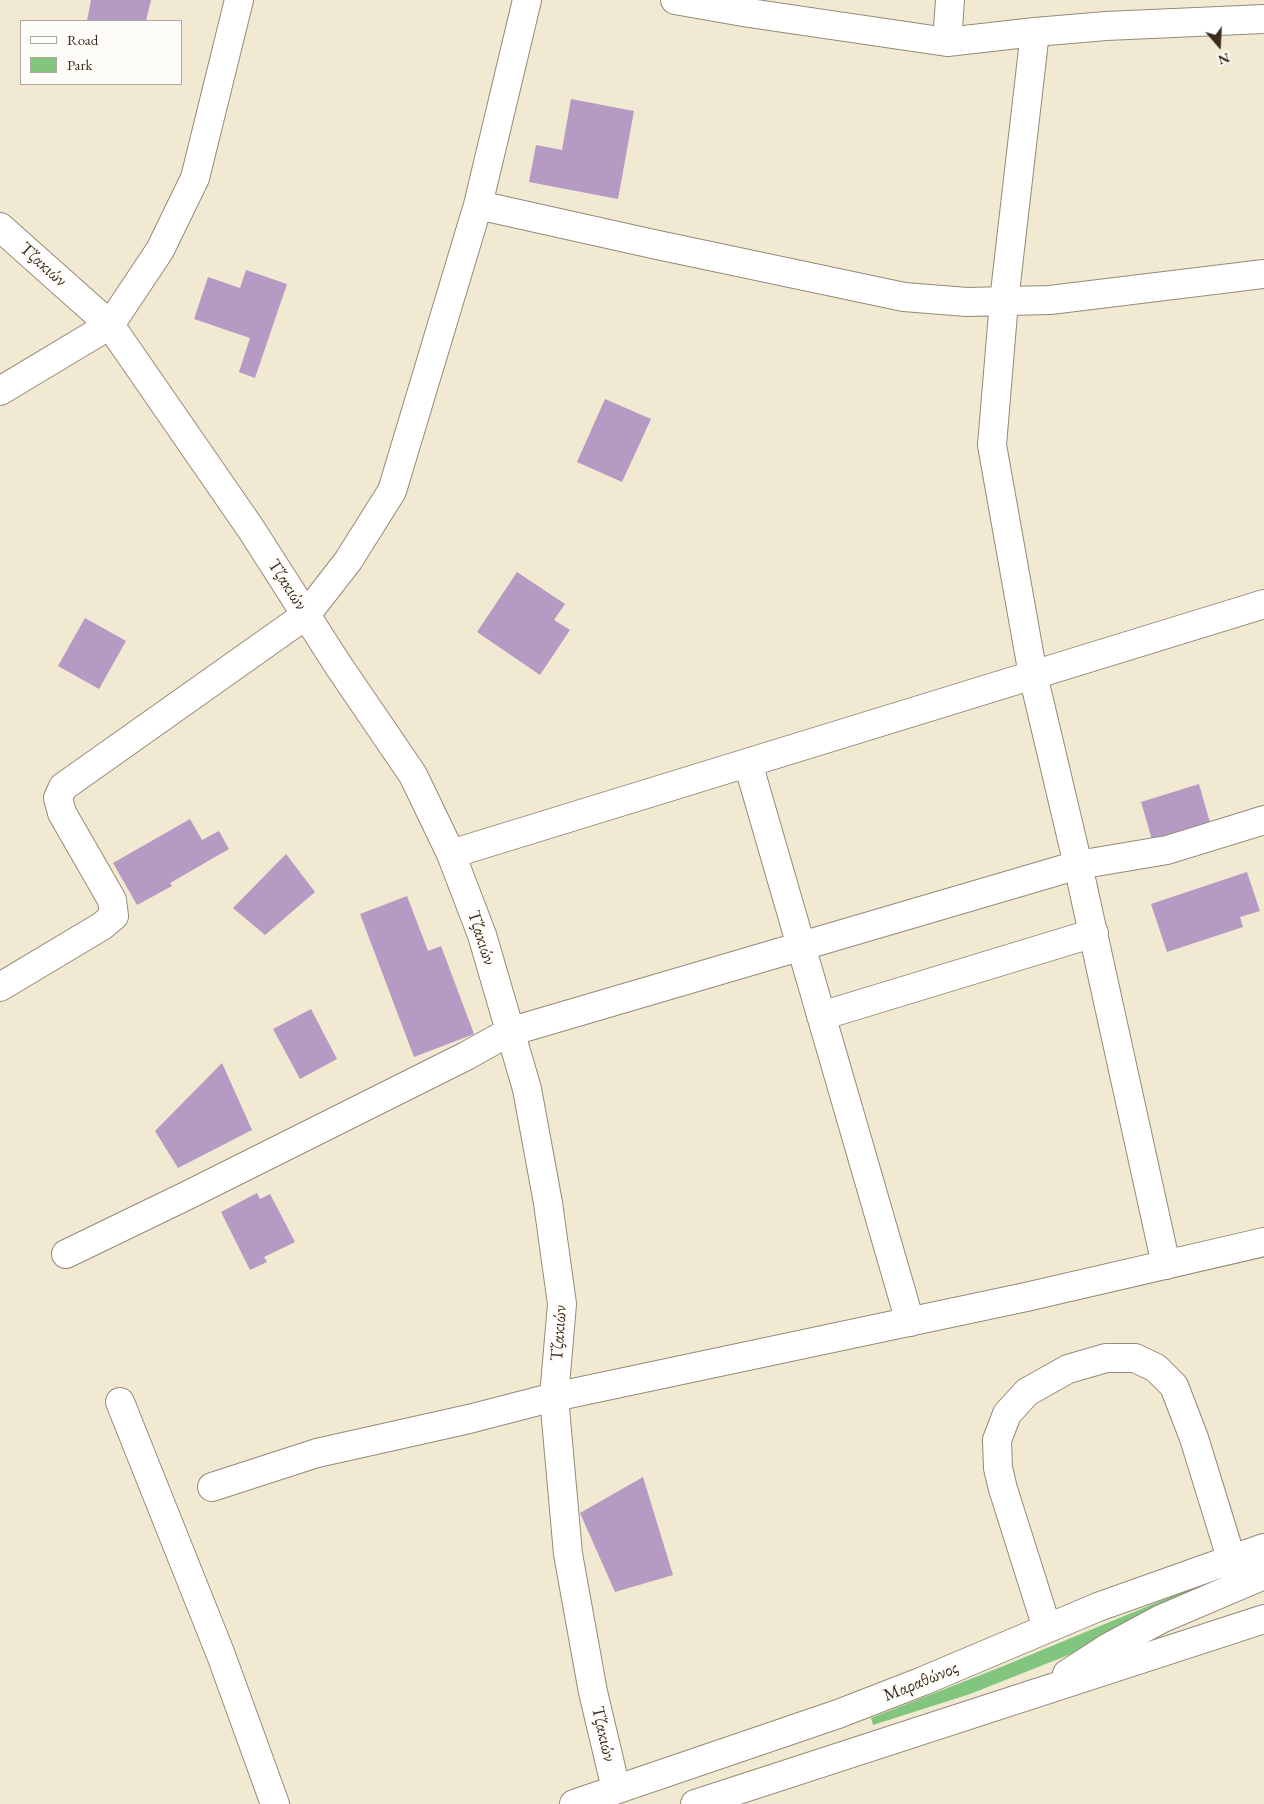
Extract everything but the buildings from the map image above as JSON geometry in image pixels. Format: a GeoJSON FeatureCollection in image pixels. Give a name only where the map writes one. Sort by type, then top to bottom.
{"type":"FeatureCollection","features":[{"type":"Feature","properties":{"kind":"street"},"geometry":{"type":"LineString","coordinates":[[0,391],[110,325],[160,250],[195,178],[238,0]]}},
{"type":"Feature","properties":{"kind":"street"},"geometry":{"type":"LineString","coordinates":[[0,987],[102,926],[114,916],[112,900],[62,813],[58,798],[63,787],[306,615],[348,561],[392,491],[478,205],[527,0]]}},
{"type":"Feature","properties":{"kind":"street"},"geometry":{"type":"LineString","coordinates":[[675,0],[750,6],[948,42],[1106,26],[1264,20]]}},
{"type":"Feature","properties":{"kind":"street"},"geometry":{"type":"LineString","coordinates":[[948,42],[950,0]]}},
{"type":"Feature","properties":{"kind":"street"},"geometry":{"type":"LineString","coordinates":[[1034,32],[1004,301],[992,445],[1033,675],[1094,933],[1166,1264]]}},
{"type":"Feature","properties":{"kind":"street"},"geometry":{"type":"LineString","coordinates":[[478,205],[904,297],[967,302],[1050,300],[1264,274]]}},
{"type":"Feature","properties":{"kind":"street","name":"Τζακιών"},"geometry":{"type":"LineString","coordinates":[[0,227],[110,325],[251,529],[306,615],[413,774],[451,854],[482,935],[527,1089],[548,1203],[562,1304],[554,1397],[568,1554],[593,1692],[616,1789]]}},
{"type":"Feature","properties":{"kind":"street"},"geometry":{"type":"LineString","coordinates":[[451,854],[1264,604]]}},
{"type":"Feature","properties":{"kind":"street"},"geometry":{"type":"LineString","coordinates":[[748,763],[910,1322]]}},
{"type":"Feature","properties":{"kind":"street"},"geometry":{"type":"LineString","coordinates":[[66,1254],[466,1056],[509,1032],[1078,865],[1167,850],[1264,820]]}},
{"type":"Feature","properties":{"kind":"street"},"geometry":{"type":"LineString","coordinates":[[821,1016],[1094,933]]}},
{"type":"Feature","properties":{"kind":"street"},"geometry":{"type":"LineString","coordinates":[[212,1487],[317,1453],[469,1419],[554,1397],[1026,1298],[1264,1242]]}},
{"type":"Feature","properties":{"kind":"street"},"geometry":{"type":"LineString","coordinates":[[1047,1628],[1003,1489],[998,1468],[997,1440],[1007,1414],[1027,1392],[1068,1370],[1106,1358],[1135,1358],[1156,1368],[1174,1386],[1194,1438],[1231,1558]]}},
{"type":"Feature","properties":{"kind":"street"},"geometry":{"type":"LineString","coordinates":[[120,1402],[221,1655],[275,1804]]}},
{"type":"Feature","properties":{"kind":"street","name":"Μαραθώνος"},"geometry":{"type":"LineString","coordinates":[[574,1804],[838,1714],[923,1681],[1133,1593],[1264,1548]]}},
{"type":"Feature","properties":{"kind":"street"},"geometry":{"type":"LineString","coordinates":[[1041,1692],[1109,1647],[1144,1628],[1264,1575]]}},
{"type":"Feature","properties":{"kind":"street"},"geometry":{"type":"LineString","coordinates":[[694,1804],[1264,1619]]}},
{"type":"Feature","properties":{"kind":"green space"},"geometry":{"type":"Polygon","coordinates":[[[1187,1590],[1190,1598],[1071,1654],[970,1694],[873,1725],[871,1718],[1001,1667],[1187,1590]]]}}]}
